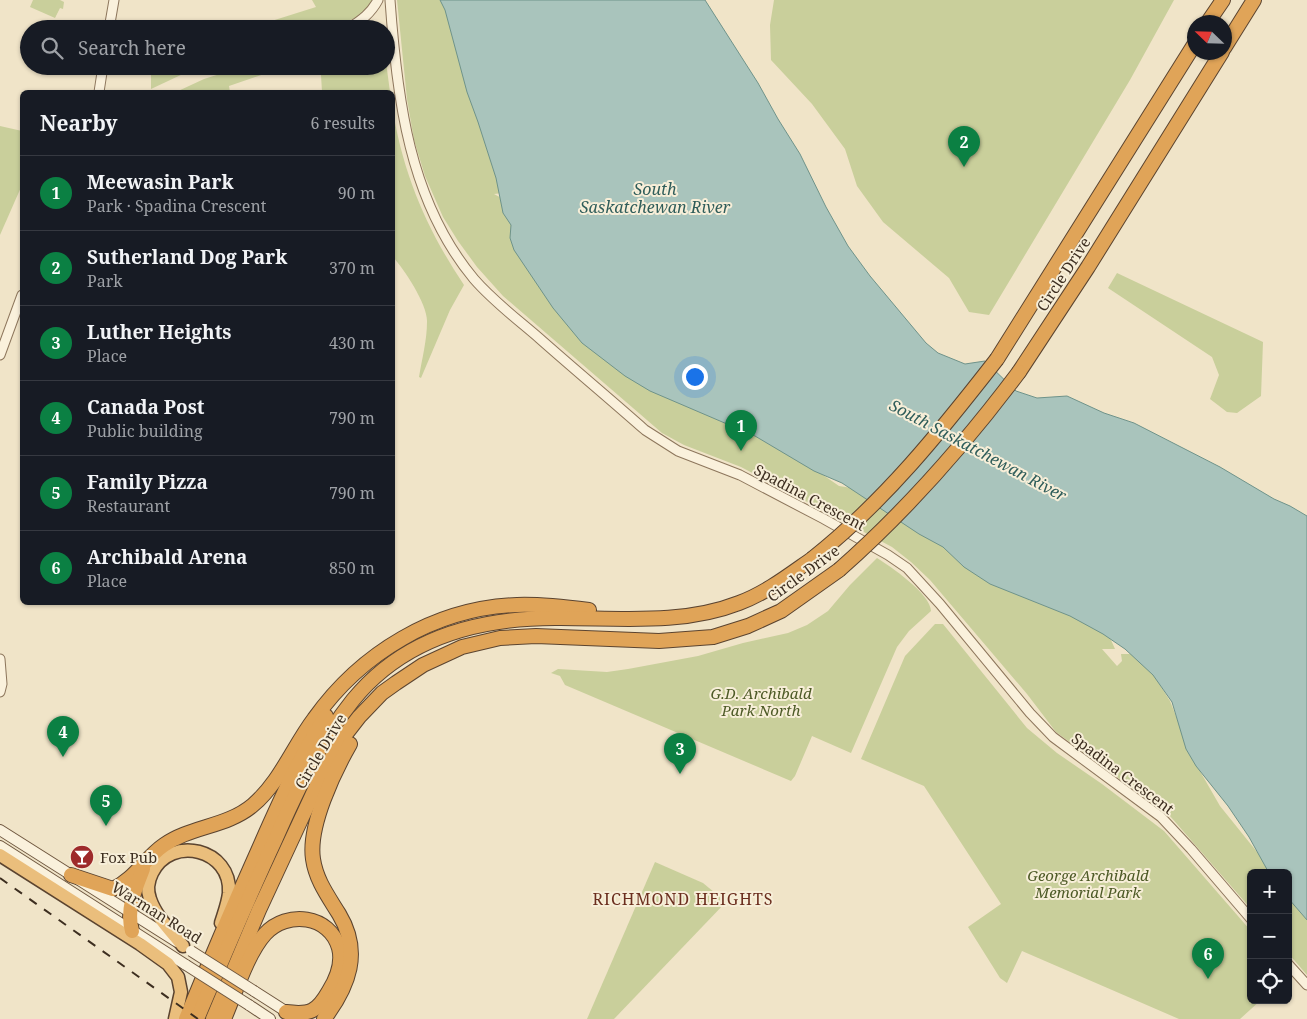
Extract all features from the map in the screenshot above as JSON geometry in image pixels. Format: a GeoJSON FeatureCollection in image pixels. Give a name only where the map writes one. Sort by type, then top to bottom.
{"type":"FeatureCollection","features":[{"type":"Feature","properties":{"kind":"highway"},"geometry":{"type":"LineString","coordinates":[[1212,15],[1222,0]]}},
{"type":"Feature","properties":{"kind":"highway"},"geometry":{"type":"LineString","coordinates":[[1232,36],[1254,2]]}},
{"type":"Feature","properties":{"kind":"highway","name":"Circle Drive"},"geometry":{"type":"LineString","coordinates":[[197,1019],[278,834],[318,752],[331,730],[354,699],[378,675],[405,655],[436,638],[467,627],[496,621],[557,618],[659,618],[706,614],[741,603],[762,593],[812,559],[847,530],[913,462],[997,359],[1187,56]]}},
{"type":"Feature","properties":{"kind":"highway","name":"Circle Drive"},"geometry":{"type":"LineString","coordinates":[[213,1019],[302,815],[332,757],[359,717],[382,693],[423,665],[462,647],[500,638],[536,636],[659,641],[713,636],[748,626],[781,612],[838,570],[906,507],[935,476],[1019,372],[1088,267],[1217,60]]}},
{"type":"Feature","properties":{"kind":"highway"},"geometry":{"type":"LineString","coordinates":[[71,875],[113,889],[129,880],[158,848],[174,839],[231,819],[253,805],[269,788],[302,735],[342,683],[360,666],[422,627],[478,609],[517,605],[557,606],[659,618]]}},
{"type":"Feature","properties":{"kind":"highway"},"geometry":{"type":"LineString","coordinates":[[186,1019],[246,878],[283,796],[306,751],[329,711],[343,693],[386,648]]}},
{"type":"Feature","properties":{"kind":"highway"},"geometry":{"type":"LineString","coordinates":[[324,1019],[338,997],[349,974],[352,956],[344,922],[319,881],[313,860],[312,844],[315,826],[322,807],[337,770],[353,739],[359,717]]}},
{"type":"Feature","properties":{"kind":"highway"},"geometry":{"type":"LineString","coordinates":[[186,1019],[225,909],[229,892],[225,874],[219,864],[206,854],[190,850],[175,852],[161,861],[151,876],[148,887],[150,899],[155,909],[187,949]]}},
{"type":"Feature","properties":{"kind":"highway"},"geometry":{"type":"LineString","coordinates":[[0,855],[140,944],[168,964],[178,977],[181,992],[175,1019]]}},
{"type":"Feature","properties":{"kind":"highway"},"geometry":{"type":"LineString","coordinates":[[132,931],[129,912],[139,879],[152,856]]}},
{"type":"Feature","properties":{"kind":"highway"},"geometry":{"type":"LineString","coordinates":[[224,1019],[249,962],[264,935],[279,923],[302,918],[317,923],[332,934],[340,954],[339,970],[332,987],[316,1009],[305,1014],[292,1016]]}},
{"type":"Feature","properties":{"kind":"highway"},"geometry":{"type":"LineString","coordinates":[[337,1019],[335,1010],[338,997]]}},
{"type":"Feature","properties":{"kind":"main road","name":"Warman Road"},"geometry":{"type":"LineString","coordinates":[[0,830],[292,1016]]}},
{"type":"Feature","properties":{"kind":"main road","name":"Warman Road"},"geometry":{"type":"LineString","coordinates":[[0,846],[270,1019]]}},
{"type":"Feature","properties":{"kind":"street"},"geometry":{"type":"LineString","coordinates":[[111,20],[114,0]]}},
{"type":"Feature","properties":{"kind":"street"},"geometry":{"type":"LineString","coordinates":[[360,20],[370,13],[378,0]]}},
{"type":"Feature","properties":{"kind":"street","name":"Spadina Crescent"},"geometry":{"type":"LineString","coordinates":[[390,0],[392,20]]}},
{"type":"Feature","properties":{"kind":"street","name":"Spadina Crescent"},"geometry":{"type":"LineString","coordinates":[[395,62],[406,134],[415,168],[430,206],[449,243],[481,286],[501,306],[638,424],[665,443],[698,460],[748,479],[824,519],[908,568],[1030,713],[1053,737],[1161,817],[1247,914]]}},
{"type":"Feature","properties":{"kind":"street"},"geometry":{"type":"LineString","coordinates":[[99,90],[102,75]]}},
{"type":"Feature","properties":{"kind":"street"},"geometry":{"type":"LineString","coordinates":[[0,355],[20,300]]}},
{"type":"Feature","properties":{"kind":"street"},"geometry":{"type":"LineString","coordinates":[[0,659],[2,684],[0,692]]}},
{"type":"Feature","properties":{"kind":"street"},"geometry":{"type":"LineString","coordinates":[[1292,968],[1307,985]]}},
{"type":"Feature","properties":{"kind":"green space"},"geometry":{"type":"Polygon","coordinates":[[[33,0],[60,0],[64,2],[63,9],[60,8],[55,18],[30,7],[33,0]]]}},
{"type":"Feature","properties":{"kind":"green space"},"geometry":{"type":"Polygon","coordinates":[[[312,0],[374,0],[365,12],[351,20],[275,20],[316,7],[312,0]]]}},
{"type":"Feature","properties":{"kind":"green space"},"geometry":{"type":"Polygon","coordinates":[[[397,0],[445,0],[503,193],[494,194],[507,201],[744,428],[813,468],[839,486],[852,488],[1098,625],[1111,640],[1115,649],[1102,649],[1117,666],[1122,661],[1121,654],[1136,654],[1150,669],[1170,701],[1193,759],[1220,806],[1271,869],[1247,869],[1247,904],[1170,816],[1056,732],[1027,694],[930,580],[911,562],[892,547],[741,467],[684,445],[662,433],[503,296],[477,267],[443,217],[425,176],[414,140],[407,99],[397,0]]]}},
{"type":"Feature","properties":{"kind":"green space"},"geometry":{"type":"Polygon","coordinates":[[[774,0],[1174,0],[1130,80],[989,315],[969,312],[949,278],[883,222],[857,186],[845,149],[812,104],[771,60],[770,25],[774,0]]]}},
{"type":"Feature","properties":{"kind":"green space"},"geometry":{"type":"Polygon","coordinates":[[[151,75],[181,75],[151,89],[151,75]]]}},
{"type":"Feature","properties":{"kind":"green space"},"geometry":{"type":"Polygon","coordinates":[[[217,75],[261,75],[229,86],[230,90],[180,90],[217,75]]]}},
{"type":"Feature","properties":{"kind":"green space"},"geometry":{"type":"Polygon","coordinates":[[[321,75],[388,75],[390,90],[322,90],[321,75]]]}},
{"type":"Feature","properties":{"kind":"green space"},"geometry":{"type":"Polygon","coordinates":[[[395,121],[403,155],[418,200],[438,243],[464,285],[450,310],[421,378],[419,377],[426,336],[426,315],[420,297],[395,260],[395,121]]]}},
{"type":"Feature","properties":{"kind":"green space"},"geometry":{"type":"Polygon","coordinates":[[[0,126],[20,131],[20,190],[0,235],[0,126]]]}},
{"type":"Feature","properties":{"kind":"green space"},"geometry":{"type":"Polygon","coordinates":[[[1117,273],[1263,342],[1261,396],[1237,413],[1227,412],[1210,399],[1219,375],[1212,357],[1108,288],[1117,273]]]}},
{"type":"Feature","properties":{"kind":"green space","name":"G.D. Archibald Park North"},"geometry":{"type":"Polygon","coordinates":[[[877,558],[917,589],[929,604],[931,611],[909,631],[897,647],[851,753],[812,736],[795,776],[791,781],[565,685],[560,676],[551,673],[558,669],[607,672],[628,669],[698,656],[788,633],[807,625],[828,611],[877,558]]]}},
{"type":"Feature","properties":{"kind":"green space","name":"George Archibald Memorial Park"},"geometry":{"type":"Polygon","coordinates":[[[935,624],[943,624],[1027,728],[1057,753],[1164,831],[1247,926],[1247,1004],[1257,1004],[1240,1019],[1179,1019],[1022,951],[1007,983],[1000,978],[968,927],[1001,904],[924,786],[861,759],[905,656],[935,624]]]}},
{"type":"Feature","properties":{"kind":"green space"},"geometry":{"type":"Polygon","coordinates":[[[655,862],[703,883],[726,902],[614,1019],[587,1019],[655,862]]]}},
{"type":"Feature","properties":{"kind":"green space"},"geometry":{"type":"Polygon","coordinates":[[[1292,894],[1307,910],[1307,975],[1292,958],[1292,894]]]}},
{"type":"Feature","properties":{"kind":"water","name":"South Saskatchewan River"},"geometry":{"type":"Polygon","coordinates":[[[440,0],[705,0],[758,83],[800,154],[848,246],[870,276],[926,343],[938,353],[965,364],[985,361],[1016,391],[1037,398],[1067,396],[1104,413],[1134,423],[1220,467],[1307,516],[1307,920],[1292,903],[1292,869],[1267,869],[1249,837],[1228,806],[1196,766],[1186,749],[1172,702],[1153,675],[1125,649],[1103,634],[1070,616],[990,584],[964,567],[943,547],[919,534],[842,483],[814,471],[755,436],[650,391],[625,376],[582,343],[553,308],[514,250],[510,238],[511,225],[503,213],[496,178],[467,92],[445,10],[440,0]]]}},
{"type":"Feature","properties":{"kind":"railway"},"geometry":{"type":"LineString","coordinates":[[0,878],[198,1019]]}},
{"type":"Feature","properties":{"kind":"place","name":"Sutherland Dog Park"},"geometry":{"type":"Point","coordinates":[964,167]}},
{"type":"Feature","properties":{"kind":"place","name":"Meewasin Park"},"geometry":{"type":"Point","coordinates":[741,451]}},
{"type":"Feature","properties":{"kind":"place","name":"Canada Post"},"geometry":{"type":"Point","coordinates":[63,757]}},
{"type":"Feature","properties":{"kind":"place","name":"Luther Heights"},"geometry":{"type":"Point","coordinates":[680,774]}},
{"type":"Feature","properties":{"kind":"place","name":"Family Pizza"},"geometry":{"type":"Point","coordinates":[106,826]}},
{"type":"Feature","properties":{"kind":"place","name":"Fox Pub"},"geometry":{"type":"Point","coordinates":[82,857]}},
{"type":"Feature","properties":{"kind":"place","name":"Archibald Arena"},"geometry":{"type":"Point","coordinates":[1208,979]}},
{"type":"Feature","properties":{"kind":"district","name":"RICHMOND HEIGHTS"},"geometry":{"type":"Point","coordinates":[683,899]}}]}
